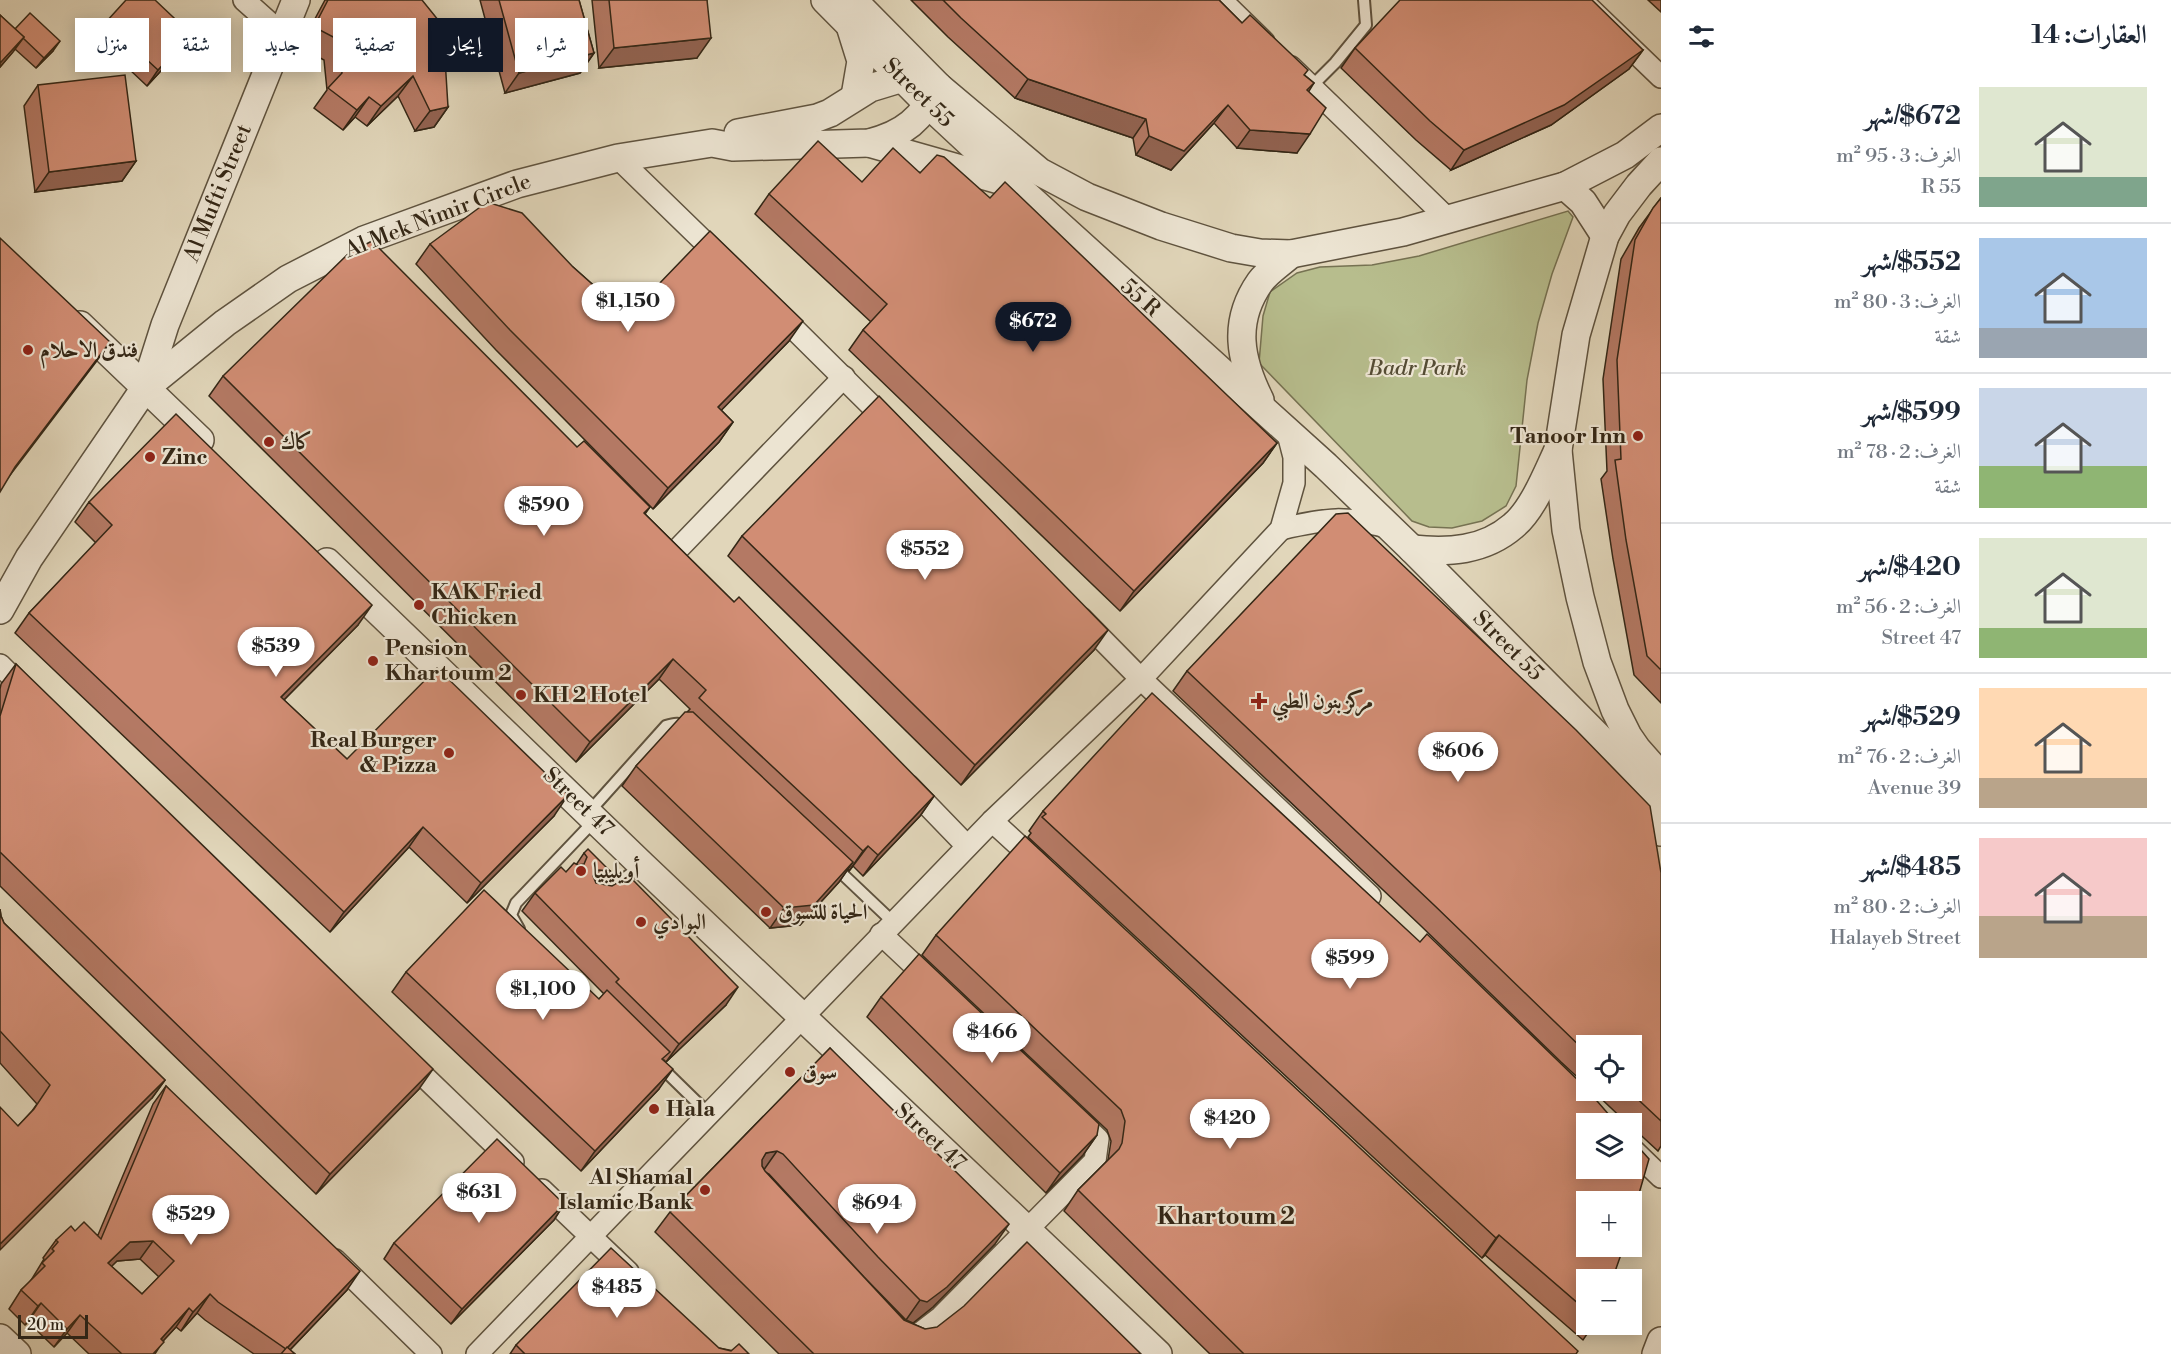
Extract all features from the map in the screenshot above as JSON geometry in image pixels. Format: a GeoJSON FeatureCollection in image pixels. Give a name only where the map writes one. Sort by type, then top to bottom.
{"type":"FeatureCollection","features":[{"type":"Feature","properties":{"kind":"street"},"geometry":{"type":"LineString","coordinates":[[244,0],[264,18]]}},
{"type":"Feature","properties":{"kind":"street","name":"Al Mufti Street"},"geometry":{"type":"LineString","coordinates":[[289,18],[296,0]]}},
{"type":"Feature","properties":{"kind":"street","name":"Street 55"},"geometry":{"type":"LineString","coordinates":[[825,0],[851,13],[923,85],[1014,184]]}},
{"type":"Feature","properties":{"kind":"street"},"geometry":{"type":"LineString","coordinates":[[1221,0],[1448,219]]}},
{"type":"Feature","properties":{"kind":"street"},"geometry":{"type":"LineString","coordinates":[[1581,0],[1661,77]]}},
{"type":"Feature","properties":{"kind":"street"},"geometry":{"type":"LineString","coordinates":[[851,13],[861,61],[855,96]]}},
{"type":"Feature","properties":{"kind":"street","name":"Al Mufti Street"},"geometry":{"type":"LineString","coordinates":[[145,388],[165,326],[267,72]]}},
{"type":"Feature","properties":{"kind":"street"},"geometry":{"type":"LineString","coordinates":[[712,143],[731,134],[817,118],[830,113],[870,88],[923,85],[1040,172],[1087,197],[1161,226],[1231,248],[1260,254],[1291,254],[1403,231],[1565,186],[1625,155],[1661,128]]}},
{"type":"Feature","properties":{"kind":"street","name":"Al Mek Nimir Circle"},"geometry":{"type":"LineString","coordinates":[[0,610],[29,558],[145,388],[225,323],[288,279],[373,248],[517,184],[618,158],[712,143],[733,147],[869,142],[890,137],[904,130],[923,85]]}},
{"type":"Feature","properties":{"kind":"street"},"geometry":{"type":"LineString","coordinates":[[869,142],[1014,184]]}},
{"type":"Feature","properties":{"kind":"street"},"geometry":{"type":"LineString","coordinates":[[618,158],[735,272]]}},
{"type":"Feature","properties":{"kind":"street"},"geometry":{"type":"LineString","coordinates":[[1661,161],[1617,214],[1605,236],[1576,335],[1558,450],[1566,530],[1585,619],[1597,662],[1630,757],[1661,832]]}},
{"type":"Feature","properties":{"kind":"street","name":"55 R"},"geometry":{"type":"LineString","coordinates":[[1014,184],[1266,411]]}},
{"type":"Feature","properties":{"kind":"street"},"geometry":{"type":"LineString","coordinates":[[1565,186],[1583,202],[1605,236]]}},
{"type":"Feature","properties":{"kind":"street"},"geometry":{"type":"LineString","coordinates":[[1291,254],[1261,281],[1245,314],[1242,344],[1247,374],[1266,411],[1391,528]]}},
{"type":"Feature","properties":{"kind":"street"},"geometry":{"type":"LineString","coordinates":[[760,296],[902,436]]}},
{"type":"Feature","properties":{"kind":"street"},"geometry":{"type":"LineString","coordinates":[[60,306],[214,454]]}},
{"type":"Feature","properties":{"kind":"street"},"geometry":{"type":"LineString","coordinates":[[677,550],[844,377]]}},
{"type":"Feature","properties":{"kind":"street"},"geometry":{"type":"LineString","coordinates":[[477,1354],[992,820],[1141,679],[1281,529],[1294,483],[1294,458],[1287,430]]}},
{"type":"Feature","properties":{"kind":"street"},"geometry":{"type":"LineString","coordinates":[[1412,549],[1441,552],[1471,548],[1497,537],[1514,526],[1527,510],[1558,450]]}},
{"type":"Feature","properties":{"kind":"street"},"geometry":{"type":"LineString","coordinates":[[1281,529],[1322,520],[1346,518],[1391,528]]}},
{"type":"Feature","properties":{"kind":"street","name":"Street 55"},"geometry":{"type":"LineString","coordinates":[[1391,528],[1630,757]]}},
{"type":"Feature","properties":{"kind":"street"},"geometry":{"type":"LineString","coordinates":[[660,533],[694,567]]}},
{"type":"Feature","properties":{"kind":"street","name":"Street 47"},"geometry":{"type":"LineString","coordinates":[[308,543],[593,815],[642,865],[1028,1228],[1158,1354]]}},
{"type":"Feature","properties":{"kind":"street"},"geometry":{"type":"LineString","coordinates":[[1067,604],[1141,679],[1384,909]]}},
{"type":"Feature","properties":{"kind":"street"},"geometry":{"type":"LineString","coordinates":[[0,665],[43,707]]}},
{"type":"Feature","properties":{"kind":"street"},"geometry":{"type":"LineString","coordinates":[[1630,757],[1661,776]]}},
{"type":"Feature","properties":{"kind":"street"},"geometry":{"type":"LineString","coordinates":[[1630,757],[1661,800]]}},
{"type":"Feature","properties":{"kind":"street"},"geometry":{"type":"LineString","coordinates":[[893,770],[967,846]]}},
{"type":"Feature","properties":{"kind":"street"},"geometry":{"type":"LineString","coordinates":[[992,820],[1053,877]]}},
{"type":"Feature","properties":{"kind":"street"},"geometry":{"type":"LineString","coordinates":[[887,928],[949,998]]}},
{"type":"Feature","properties":{"kind":"street"},"geometry":{"type":"LineString","coordinates":[[393,1046],[640,1283]]}},
{"type":"Feature","properties":{"kind":"street"},"geometry":{"type":"LineString","coordinates":[[885,1316],[899,1331],[915,1336],[941,1317],[1095,1161],[1098,1139],[1058,1101]]}},
{"type":"Feature","properties":{"kind":"street"},"geometry":{"type":"LineString","coordinates":[[1642,1159],[1661,1177]]}},
{"type":"Feature","properties":{"kind":"street"},"geometry":{"type":"LineString","coordinates":[[321,1246],[431,1354]]}},
{"type":"Feature","properties":{"kind":"street"},"geometry":{"type":"LineString","coordinates":[[0,1338],[17,1354]]}},
{"type":"Feature","properties":{"kind":"street"},"geometry":{"type":"LineString","coordinates":[[1656,1354],[1661,1341]]}},
{"type":"Feature","properties":{"kind":"lane"},"geometry":{"type":"LineString","coordinates":[[1311,87],[1335,63],[1366,25],[1364,0]]}},
{"type":"Feature","properties":{"kind":"lane"},"geometry":{"type":"LineString","coordinates":[[525,934],[517,926],[512,915],[516,903],[558,866],[593,815],[666,726],[675,723],[683,725],[692,733]]}},
{"type":"Feature","properties":{"kind":"lane"},"geometry":{"type":"LineString","coordinates":[[823,856],[887,928]]}},
{"type":"Feature","properties":{"kind":"lane"},"geometry":{"type":"LineString","coordinates":[[604,894],[642,865]]}},
{"type":"Feature","properties":{"kind":"lane"},"geometry":{"type":"LineString","coordinates":[[650,1056],[708,1113]]}},
{"type":"Feature","properties":{"kind":"green space","name":"Badr Park"},"geometry":{"type":"Polygon","coordinates":[[[1568,211],[1573,217],[1552,274],[1538,323],[1527,380],[1516,486],[1506,506],[1482,521],[1452,528],[1429,527],[1412,521],[1259,363],[1263,316],[1270,292],[1297,273],[1320,267],[1372,265],[1419,256],[1568,211]]]}},
{"type":"Feature","properties":{"kind":"building"},"geometry":{"type":"Polygon","coordinates":[[[126,0],[155,0],[174,18],[161,18],[161,67],[158,70],[149,62],[149,18],[110,18],[126,0]]]}},
{"type":"Feature","properties":{"kind":"building"},"geometry":{"type":"Polygon","coordinates":[[[328,0],[422,0],[437,18],[428,18],[428,72],[446,72],[448,107],[430,111],[413,76],[381,106],[369,97],[357,110],[328,88],[342,72],[416,72],[416,18],[333,18],[333,37],[321,31],[321,18],[319,18],[328,0]]]}},
{"type":"Feature","properties":{"kind":"building"},"geometry":{"type":"Polygon","coordinates":[[[499,0],[579,0],[584,18],[515,18],[515,58],[499,0]]]}},
{"type":"Feature","properties":{"kind":"building"},"geometry":{"type":"Polygon","coordinates":[[[609,0],[707,0],[711,38],[614,48],[609,0]]]}},
{"type":"Feature","properties":{"kind":"building"},"geometry":{"type":"Polygon","coordinates":[[[943,0],[1219,0],[1242,23],[1250,15],[1308,70],[1304,75],[1314,83],[1307,90],[1326,108],[1310,134],[1250,130],[1228,105],[1184,151],[1149,136],[1146,119],[1028,79],[943,0]]]}},
{"type":"Feature","properties":{"kind":"building"},"geometry":{"type":"Polygon","coordinates":[[[1400,0],[1592,0],[1643,50],[1564,105],[1464,150],[1430,121],[1355,48],[1400,0]]]}},
{"type":"Feature","properties":{"kind":"building"},"geometry":{"type":"Polygon","coordinates":[[[30,13],[60,41],[44,58],[15,29],[30,13]]]}},
{"type":"Feature","properties":{"kind":"building"},"geometry":{"type":"Polygon","coordinates":[[[0,15],[24,37],[0,63],[0,15]]]}},
{"type":"Feature","properties":{"kind":"building"},"geometry":{"type":"Polygon","coordinates":[[[588,32],[594,53],[588,55],[588,32]]]}},
{"type":"Feature","properties":{"kind":"building"},"geometry":{"type":"Polygon","coordinates":[[[125,75],[136,161],[49,172],[38,85],[125,75]]]}},
{"type":"Feature","properties":{"kind":"building"},"geometry":{"type":"Polygon","coordinates":[[[818,141],[862,182],[893,148],[920,173],[937,155],[944,157],[990,198],[1005,182],[1277,443],[1134,591],[863,330],[887,304],[769,194],[818,141]]]}},
{"type":"Feature","properties":{"kind":"building"},"geometry":{"type":"Polygon","coordinates":[[[1661,198],[1661,670],[1647,656],[1626,540],[1615,460],[1621,459],[1617,360],[1635,240],[1661,198]]]}},
{"type":"Feature","properties":{"kind":"building"},"geometry":{"type":"Polygon","coordinates":[[[487,202],[522,213],[573,267],[628,316],[710,231],[803,321],[718,407],[733,422],[668,488],[510,330],[430,244],[487,202]]]}},
{"type":"Feature","properties":{"kind":"building"},"geometry":{"type":"Polygon","coordinates":[[[0,238],[110,342],[15,467],[0,492],[0,238]]]}},
{"type":"Feature","properties":{"kind":"building"},"geometry":{"type":"Polygon","coordinates":[[[372,241],[577,447],[584,441],[650,507],[644,513],[734,602],[739,597],[934,796],[878,855],[868,846],[863,851],[699,698],[706,690],[673,659],[590,742],[223,376],[349,253],[372,241]]]}},
{"type":"Feature","properties":{"kind":"building"},"geometry":{"type":"Polygon","coordinates":[[[879,396],[1108,630],[975,765],[742,536],[879,396]]]}},
{"type":"Feature","properties":{"kind":"building"},"geometry":{"type":"Polygon","coordinates":[[[176,414],[372,605],[281,697],[347,759],[437,668],[568,795],[481,883],[423,827],[344,912],[29,613],[112,525],[89,502],[176,414]]]}},
{"type":"Feature","properties":{"kind":"building"},"geometry":{"type":"Polygon","coordinates":[[[1348,513],[1576,730],[1650,806],[1661,873],[1661,1121],[1640,1101],[1642,1101],[1642,1035],[1576,1035],[1576,1042],[1187,671],[1336,514],[1348,513]]]}},
{"type":"Feature","properties":{"kind":"building"},"geometry":{"type":"Polygon","coordinates":[[[16,664],[433,1069],[330,1174],[0,852],[0,716],[16,664]]]}},
{"type":"Feature","properties":{"kind":"building"},"geometry":{"type":"Polygon","coordinates":[[[1152,693],[1420,942],[1427,934],[1576,1078],[1576,1101],[1597,1101],[1607,1113],[1576,1113],[1576,1179],[1642,1179],[1642,1151],[1649,1159],[1640,1191],[1576,1191],[1576,1257],[1620,1257],[1616,1269],[1576,1269],[1576,1302],[1499,1235],[1496,1238],[1042,817],[1046,814],[1043,811],[1152,693]]]}},
{"type":"Feature","properties":{"kind":"building"},"geometry":{"type":"Polygon","coordinates":[[[685,712],[693,712],[853,862],[814,905],[784,908],[636,766],[685,712]]]}},
{"type":"Feature","properties":{"kind":"building"},"geometry":{"type":"Polygon","coordinates":[[[1025,836],[1578,1351],[1576,1354],[1244,1354],[1078,1190],[1119,1149],[1125,1121],[1121,1110],[936,935],[1025,836]]]}},
{"type":"Feature","properties":{"kind":"building"},"geometry":{"type":"Polygon","coordinates":[[[588,849],[610,871],[595,872],[593,876],[596,883],[612,886],[629,876],[738,987],[679,1044],[616,982],[619,979],[535,893],[561,867],[566,872],[574,863],[584,864],[587,857],[584,853],[588,849]]]}},
{"type":"Feature","properties":{"kind":"building"},"geometry":{"type":"Polygon","coordinates":[[[484,890],[599,999],[607,990],[670,1052],[662,1059],[673,1069],[595,1151],[406,972],[484,890]]]}},
{"type":"Feature","properties":{"kind":"building"},"geometry":{"type":"Polygon","coordinates":[[[0,909],[4,923],[165,1080],[0,1244],[0,1107],[18,1126],[34,1109],[50,1085],[0,1031],[0,909]]]}},
{"type":"Feature","properties":{"kind":"building"},"geometry":{"type":"Polygon","coordinates":[[[919,954],[1099,1124],[1097,1135],[1060,1173],[881,997],[919,954]]]}},
{"type":"Feature","properties":{"kind":"building"},"geometry":{"type":"Polygon","coordinates":[[[830,1048],[1009,1224],[947,1287],[927,1302],[920,1300],[783,1154],[777,1151],[766,1153],[762,1160],[765,1171],[904,1320],[925,1329],[937,1327],[964,1306],[1027,1242],[1141,1354],[814,1354],[670,1212],[830,1048]]]}},
{"type":"Feature","properties":{"kind":"building"},"geometry":{"type":"Polygon","coordinates":[[[166,1086],[360,1271],[286,1349],[210,1294],[193,1312],[189,1308],[161,1339],[164,1342],[153,1354],[122,1354],[80,1315],[67,1329],[41,1303],[38,1306],[21,1290],[45,1266],[42,1263],[54,1251],[52,1249],[58,1242],[56,1240],[71,1226],[75,1231],[84,1222],[101,1239],[166,1086]],[[153,1241],[130,1242],[108,1263],[142,1294],[174,1261],[153,1241]]]}},
{"type":"Feature","properties":{"kind":"building"},"geometry":{"type":"Polygon","coordinates":[[[497,1139],[564,1204],[462,1309],[394,1243],[497,1139]]]}},
{"type":"Feature","properties":{"kind":"building"},"geometry":{"type":"Polygon","coordinates":[[[611,1248],[719,1348],[731,1351],[739,1344],[749,1354],[525,1354],[516,1345],[611,1248]]]}},
{"type":"Feature","properties":{"kind":"building"},"geometry":{"type":"Polygon","coordinates":[[[287,1347],[295,1354],[281,1354],[287,1347]]]}},
{"type":"Feature","properties":{"kind":"place","name":"فندق الاحلام"},"geometry":{"type":"Point","coordinates":[28,350]}},
{"type":"Feature","properties":{"kind":"place","name":"Tanoor Inn"},"geometry":{"type":"Point","coordinates":[1638,436]}},
{"type":"Feature","properties":{"kind":"place","name":"كاك"},"geometry":{"type":"Point","coordinates":[269,442]}},
{"type":"Feature","properties":{"kind":"place","name":"Zinc"},"geometry":{"type":"Point","coordinates":[150,457]}},
{"type":"Feature","properties":{"kind":"place","name":"KAK Fried Chicken"},"geometry":{"type":"Point","coordinates":[419,605]}},
{"type":"Feature","properties":{"kind":"place","name":"Pension Khartoum 2"},"geometry":{"type":"Point","coordinates":[373,661]}},
{"type":"Feature","properties":{"kind":"place","name":"KH 2 Hotel"},"geometry":{"type":"Point","coordinates":[521,695]}},
{"type":"Feature","properties":{"kind":"place","name":"مركز بنون الطبي"},"geometry":{"type":"Point","coordinates":[1259,701]}},
{"type":"Feature","properties":{"kind":"place","name":"Real Burger & Pizza"},"geometry":{"type":"Point","coordinates":[449,753]}},
{"type":"Feature","properties":{"kind":"place","name":"أويليبيا"},"geometry":{"type":"Point","coordinates":[581,871]}},
{"type":"Feature","properties":{"kind":"place","name":"الحياة للتسوق"},"geometry":{"type":"Point","coordinates":[766,912]}},
{"type":"Feature","properties":{"kind":"place","name":"البوادي"},"geometry":{"type":"Point","coordinates":[641,922]}},
{"type":"Feature","properties":{"kind":"place","name":"سوق"},"geometry":{"type":"Point","coordinates":[790,1072]}},
{"type":"Feature","properties":{"kind":"place","name":"Hala"},"geometry":{"type":"Point","coordinates":[654,1109]}},
{"type":"Feature","properties":{"kind":"place","name":"Al Shamal Islamic Bank"},"geometry":{"type":"Point","coordinates":[705,1190]}},
{"type":"Feature","properties":{"kind":"district","name":"Khartoum 2"},"geometry":{"type":"Point","coordinates":[1226,1217]}}]}
